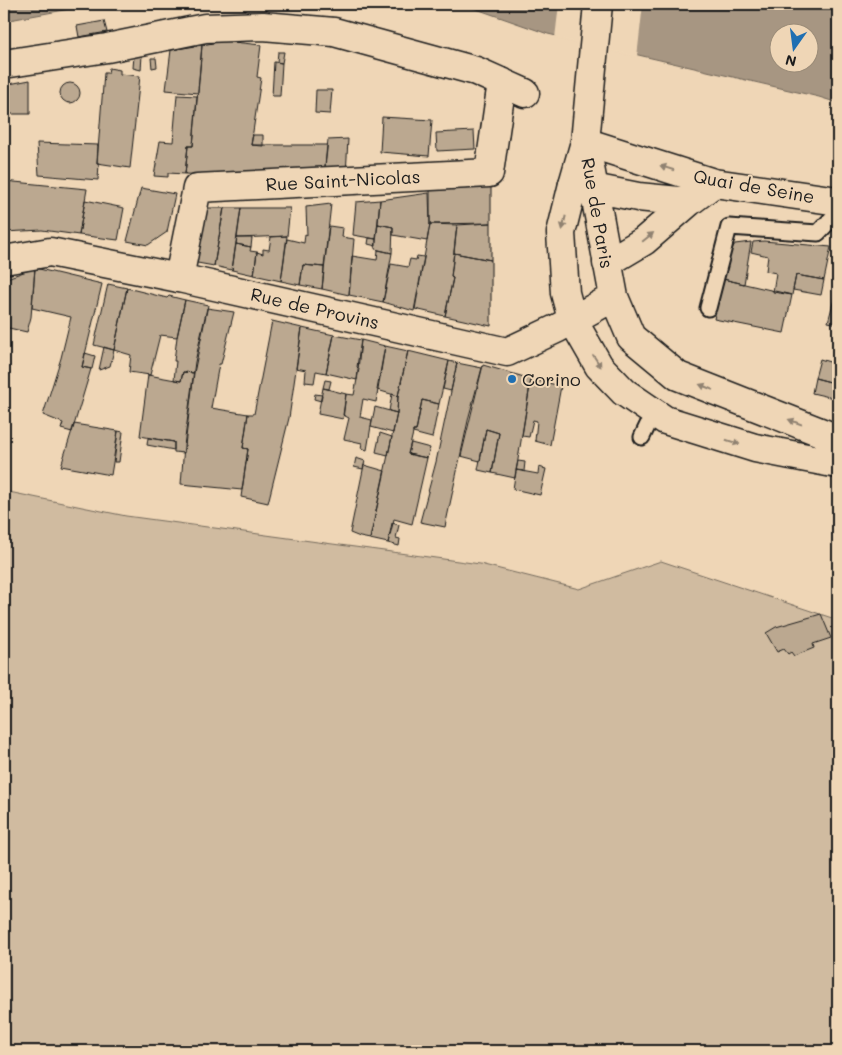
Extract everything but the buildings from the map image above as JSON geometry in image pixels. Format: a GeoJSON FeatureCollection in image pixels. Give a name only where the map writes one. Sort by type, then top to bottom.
{"type":"FeatureCollection","features":[{"type":"Feature","properties":{"kind":"main road","name":"Rue de Paris"},"geometry":{"type":"LineString","coordinates":[[598,4],[585,142],[584,186],[607,263],[614,297],[631,337],[678,376],[838,439]]}},
{"type":"Feature","properties":{"kind":"main road","name":"Rue Saint-Nicolas"},"geometry":{"type":"LineString","coordinates":[[4,64],[108,48],[205,28],[263,26],[334,32],[476,71],[513,88],[489,173],[197,188],[179,278]]}},
{"type":"Feature","properties":{"kind":"main road","name":"Quai de Seine"},"geometry":{"type":"LineString","coordinates":[[585,142],[714,183],[838,201]]}},
{"type":"Feature","properties":{"kind":"main road"},"geometry":{"type":"LineString","coordinates":[[607,263],[644,241],[714,183]]}},
{"type":"Feature","properties":{"kind":"main road","name":"Rue de Paris"},"geometry":{"type":"LineString","coordinates":[[584,186],[561,234],[565,293],[572,320],[599,366],[624,392],[665,420],[755,448],[838,464]]}},
{"type":"Feature","properties":{"kind":"main road"},"geometry":{"type":"LineString","coordinates":[[584,186],[638,197],[689,202]]}},
{"type":"Feature","properties":{"kind":"main road","name":"Rue de Provins"},"geometry":{"type":"LineString","coordinates":[[4,260],[50,252],[332,311],[507,352],[551,332],[614,297]]}},
{"type":"Feature","properties":{"kind":"lane"},"geometry":{"type":"LineString","coordinates":[[708,308],[729,227],[818,233],[838,212]]}},
{"type":"Feature","properties":{"kind":"lane"},"geometry":{"type":"LineString","coordinates":[[642,437],[654,412]]}},
{"type":"Feature","properties":{"kind":"shaded area"},"geometry":{"type":"Polygon","coordinates":[[[4,4],[97,4],[4,21],[4,4]]]}},
{"type":"Feature","properties":{"kind":"shaded area"},"geometry":{"type":"Polygon","coordinates":[[[462,4],[838,4],[838,103],[548,34],[462,4]]]}},
{"type":"Feature","properties":{"kind":"shaded area"},"geometry":{"type":"Polygon","coordinates":[[[4,491],[126,516],[480,564],[579,589],[661,561],[838,620],[838,1051],[4,1051],[4,491]]]}},
{"type":"Feature","properties":{"kind":"pier"},"geometry":{"type":"Polygon","coordinates":[[[559,4],[643,4],[637,57],[555,38],[559,4]]]}},
{"type":"Feature","properties":{"kind":"place","name":"Corino"},"geometry":{"type":"Point","coordinates":[512,379]}}]}
